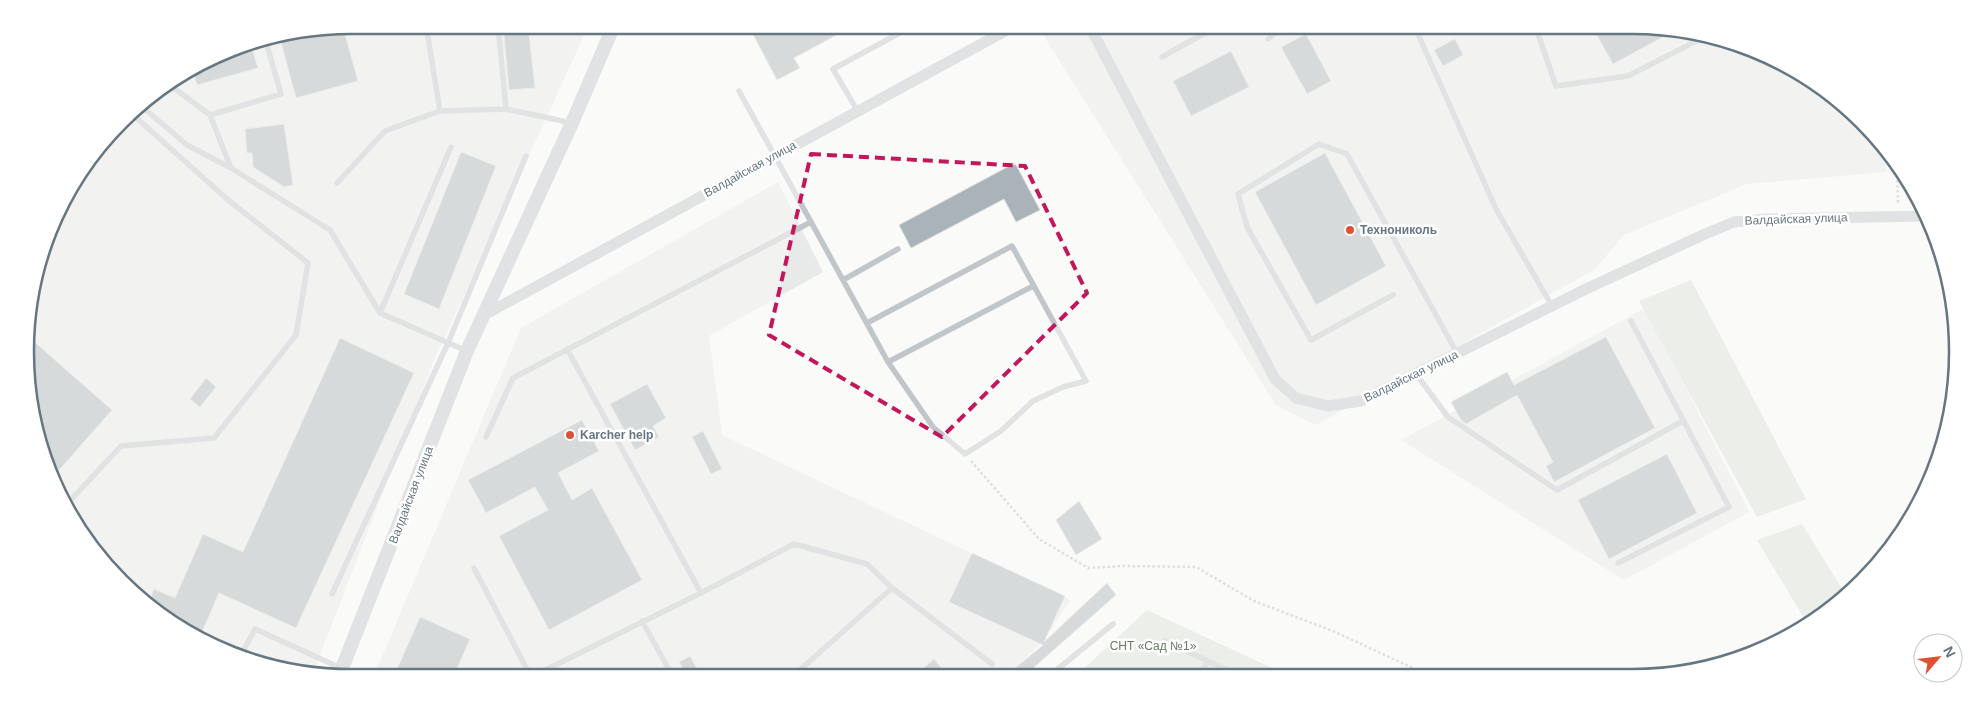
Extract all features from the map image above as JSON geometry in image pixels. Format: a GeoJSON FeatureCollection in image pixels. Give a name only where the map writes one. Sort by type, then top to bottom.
{"type":"FeatureCollection","features":[{"type":"Feature","properties":{"kind":"street","name":"Валдайская улица"},"geometry":{"type":"LineString","coordinates":[[343,669],[467,351],[572,123],[610,34]]}},
{"type":"Feature","properties":{"kind":"street","name":"Валдайская улица"},"geometry":{"type":"LineString","coordinates":[[484,315],[999,34]]}},
{"type":"Feature","properties":{"kind":"street","name":"Валдайская улица"},"geometry":{"type":"LineString","coordinates":[[1094,34],[1275,379],[1296,398],[1328,406],[1361,401],[1552,306],[1734,222],[1765,219],[1918,216]]}},
{"type":"Feature","properties":{"kind":"lane"},"geometry":{"type":"LineString","coordinates":[[427,34],[440,111]]}},
{"type":"Feature","properties":{"kind":"lane"},"geometry":{"type":"LineString","coordinates":[[499,34],[506,109]]}},
{"type":"Feature","properties":{"kind":"lane"},"geometry":{"type":"LineString","coordinates":[[857,110],[833,69],[899,34]]}},
{"type":"Feature","properties":{"kind":"lane"},"geometry":{"type":"LineString","coordinates":[[1162,57],[1203,34]]}},
{"type":"Feature","properties":{"kind":"lane"},"geometry":{"type":"LineString","coordinates":[[1268,39],[1274,34]]}},
{"type":"Feature","properties":{"kind":"lane"},"geometry":{"type":"LineString","coordinates":[[1418,34],[1496,209],[1552,306]]}},
{"type":"Feature","properties":{"kind":"lane"},"geometry":{"type":"LineString","coordinates":[[1538,34],[1556,86],[1628,76],[1697,41]]}},
{"type":"Feature","properties":{"kind":"lane"},"geometry":{"type":"LineString","coordinates":[[210,115],[280,94],[267,46]]}},
{"type":"Feature","properties":{"kind":"lane"},"geometry":{"type":"LineString","coordinates":[[174,88],[210,115],[231,168]]}},
{"type":"Feature","properties":{"kind":"lane"},"geometry":{"type":"LineString","coordinates":[[739,91],[888,362],[933,426],[965,454],[1001,430],[1033,400],[1063,387],[1086,381],[1012,246],[867,323]]}},
{"type":"Feature","properties":{"kind":"lane"},"geometry":{"type":"LineString","coordinates":[[337,183],[385,131],[440,111],[506,109],[572,123]]}},
{"type":"Feature","properties":{"kind":"lane"},"geometry":{"type":"LineString","coordinates":[[146,110],[187,144],[231,168],[330,230],[380,312],[467,351]]}},
{"type":"Feature","properties":{"kind":"lane"},"geometry":{"type":"LineString","coordinates":[[71,500],[120,446],[214,438],[296,334],[308,263],[227,199],[137,118]]}},
{"type":"Feature","properties":{"kind":"lane"},"geometry":{"type":"LineString","coordinates":[[1393,295],[1311,340],[1247,227],[1238,194],[1319,144],[1347,154],[1457,353]]}},
{"type":"Feature","properties":{"kind":"lane"},"geometry":{"type":"LineString","coordinates":[[380,312],[451,147]]}},
{"type":"Feature","properties":{"kind":"lane"},"geometry":{"type":"LineString","coordinates":[[332,594],[448,343],[526,156]]}},
{"type":"Feature","properties":{"kind":"lane"},"geometry":{"type":"LineString","coordinates":[[486,437],[513,378],[811,222]]}},
{"type":"Feature","properties":{"kind":"lane"},"geometry":{"type":"LineString","coordinates":[[843,280],[898,249]]}},
{"type":"Feature","properties":{"kind":"lane"},"geometry":{"type":"LineString","coordinates":[[888,362],[1033,286]]}},
{"type":"Feature","properties":{"kind":"lane"},"geometry":{"type":"LineString","coordinates":[[1618,563],[1729,507],[1631,321]]}},
{"type":"Feature","properties":{"kind":"lane"},"geometry":{"type":"LineString","coordinates":[[567,349],[701,593]]}},
{"type":"Feature","properties":{"kind":"lane"},"geometry":{"type":"LineString","coordinates":[[1416,374],[1448,417],[1558,490],[1683,421]]}},
{"type":"Feature","properties":{"kind":"lane"},"geometry":{"type":"LineString","coordinates":[[546,669],[701,593],[794,544],[867,564],[892,588],[992,664]]}},
{"type":"Feature","properties":{"kind":"lane"},"geometry":{"type":"LineString","coordinates":[[474,568],[526,669]]}},
{"type":"Feature","properties":{"kind":"lane"},"geometry":{"type":"LineString","coordinates":[[801,669],[892,588]]}},
{"type":"Feature","properties":{"kind":"lane"},"geometry":{"type":"LineString","coordinates":[[642,621],[669,669]]}},
{"type":"Feature","properties":{"kind":"lane"},"geometry":{"type":"LineString","coordinates":[[1057,669],[1113,624]]}},
{"type":"Feature","properties":{"kind":"lane"},"geometry":{"type":"LineString","coordinates":[[244,650],[255,629],[333,669]]}},
{"type":"Feature","properties":{"kind":"lane"},"geometry":{"type":"LineString","coordinates":[[1165,641],[1225,669]]}},
{"type":"Feature","properties":{"kind":"lane"},"geometry":{"type":"LineString","coordinates":[[1204,669],[1208,661]]}},
{"type":"Feature","properties":{"kind":"path"},"geometry":{"type":"LineString","coordinates":[[1897,177],[1898,216]]}},
{"type":"Feature","properties":{"kind":"path"},"geometry":{"type":"LineString","coordinates":[[965,454],[1039,539],[1088,568],[1123,566],[1196,567],[1254,601],[1333,631],[1415,669]]}},
{"type":"Feature","properties":{"kind":"highlighted area"},"geometry":{"type":"Polygon","coordinates":[[[811,154],[1025,166],[1087,293],[942,437],[769,335],[811,154]]]}},
{"type":"Feature","properties":{"kind":"shaded area"},"geometry":{"type":"Polygon","coordinates":[[[331,34],[585,34],[433,363],[315,667],[310,667],[249,652],[193,627],[158,604],[127,576],[99,545],[76,510],[67,492],[58,473],[45,434],[36,393],[34,372],[36,310],[45,269],[58,230],[87,175],[99,158],[127,127],[158,99],[193,76],[249,51],[310,36],[331,34]]]}},
{"type":"Feature","properties":{"kind":"shaded area"},"geometry":{"type":"Polygon","coordinates":[[[1043,34],[1652,34],[1673,36],[1734,51],[1790,76],[1825,99],[1841,113],[1887,163],[1886,172],[1747,184],[1624,235],[1594,270],[1316,425],[1276,405],[1043,34]]]}},
{"type":"Feature","properties":{"kind":"shaded area"},"geometry":{"type":"Polygon","coordinates":[[[778,182],[823,272],[709,336],[722,435],[1070,600],[1043,642],[1013,669],[377,669],[521,328],[778,182]]]}},
{"type":"Feature","properties":{"kind":"shaded area"},"geometry":{"type":"Polygon","coordinates":[[[1645,308],[1749,512],[1624,580],[1401,440],[1645,308]]]}},
{"type":"Feature","properties":{"kind":"green space"},"geometry":{"type":"Polygon","coordinates":[[[1691,280],[1806,499],[1757,517],[1639,301],[1691,280]]]}},
{"type":"Feature","properties":{"kind":"green space"},"geometry":{"type":"Polygon","coordinates":[[[1802,524],[1842,589],[1804,618],[1757,540],[1802,524]]]}},
{"type":"Feature","properties":{"kind":"green space","name":"СНТ «Сад №1»"},"geometry":{"type":"Polygon","coordinates":[[[1147,610],[1274,669],[1084,669],[1147,610]]]}},
{"type":"Feature","properties":{"kind":"building"},"geometry":{"type":"Polygon","coordinates":[[[345,34],[358,81],[296,98],[281,42],[310,36],[345,34]]]}},
{"type":"Feature","properties":{"kind":"building"},"geometry":{"type":"Polygon","coordinates":[[[504,34],[529,34],[535,88],[509,90],[504,34]]]}},
{"type":"Feature","properties":{"kind":"building"},"geometry":{"type":"Polygon","coordinates":[[[753,34],[838,34],[794,58],[800,68],[777,80],[753,34]]]}},
{"type":"Feature","properties":{"kind":"building"},"geometry":{"type":"Polygon","coordinates":[[[1306,34],[1331,81],[1307,94],[1281,47],[1306,34]]]}},
{"type":"Feature","properties":{"kind":"building"},"geometry":{"type":"Polygon","coordinates":[[[1596,34],[1666,35],[1613,64],[1596,34]]]}},
{"type":"Feature","properties":{"kind":"building"},"geometry":{"type":"Polygon","coordinates":[[[1455,39],[1463,55],[1443,66],[1434,50],[1455,39]]]}},
{"type":"Feature","properties":{"kind":"building"},"geometry":{"type":"Polygon","coordinates":[[[253,50],[258,68],[197,85],[194,75],[230,58],[253,50]]]}},
{"type":"Feature","properties":{"kind":"building"},"geometry":{"type":"Polygon","coordinates":[[[1231,51],[1249,87],[1191,116],[1173,81],[1231,51]]]}},
{"type":"Feature","properties":{"kind":"building"},"geometry":{"type":"Polygon","coordinates":[[[284,124],[293,185],[284,187],[253,167],[252,153],[247,153],[245,129],[284,124]]]}},
{"type":"Feature","properties":{"kind":"building"},"geometry":{"type":"Polygon","coordinates":[[[461,152],[496,166],[439,309],[404,294],[461,152]]]}},
{"type":"Feature","properties":{"kind":"building"},"geometry":{"type":"Polygon","coordinates":[[[1325,153],[1386,266],[1316,305],[1255,192],[1325,153]]]}},
{"type":"Feature","properties":{"kind":"building"},"geometry":{"type":"Polygon","coordinates":[[[1015,163],[1040,210],[1016,222],[1004,199],[911,248],[899,225],[1015,163]]]}},
{"type":"Feature","properties":{"kind":"building"},"geometry":{"type":"Polygon","coordinates":[[[1606,337],[1655,428],[1554,482],[1546,466],[1553,462],[1517,395],[1466,424],[1461,420],[1451,402],[1507,372],[1514,385],[1606,337]]]}},
{"type":"Feature","properties":{"kind":"building"},"geometry":{"type":"Polygon","coordinates":[[[340,338],[414,373],[296,628],[219,593],[202,632],[175,616],[151,598],[154,589],[175,598],[203,534],[243,552],[340,338]]]}},
{"type":"Feature","properties":{"kind":"building"},"geometry":{"type":"Polygon","coordinates":[[[34,342],[112,410],[58,472],[45,434],[36,393],[34,342]]]}},
{"type":"Feature","properties":{"kind":"building"},"geometry":{"type":"Polygon","coordinates":[[[206,378],[216,387],[200,407],[190,399],[206,378]]]}},
{"type":"Feature","properties":{"kind":"building"},"geometry":{"type":"Polygon","coordinates":[[[647,384],[666,418],[653,426],[659,437],[635,450],[610,404],[647,384]]]}},
{"type":"Feature","properties":{"kind":"building"},"geometry":{"type":"Polygon","coordinates":[[[582,420],[599,451],[558,473],[572,500],[592,488],[642,580],[549,630],[499,536],[548,510],[535,487],[486,513],[468,480],[582,420]]]}},
{"type":"Feature","properties":{"kind":"building"},"geometry":{"type":"Polygon","coordinates":[[[703,431],[722,469],[711,474],[692,437],[703,431]]]}},
{"type":"Feature","properties":{"kind":"building"},"geometry":{"type":"Polygon","coordinates":[[[1667,454],[1697,513],[1609,559],[1578,500],[1667,454]]]}},
{"type":"Feature","properties":{"kind":"building"},"geometry":{"type":"Polygon","coordinates":[[[1079,501],[1102,539],[1076,555],[1056,520],[1079,501]]]}},
{"type":"Feature","properties":{"kind":"building"},"geometry":{"type":"Polygon","coordinates":[[[972,553],[1065,596],[1044,642],[1107,583],[1116,595],[1032,669],[1014,669],[1043,645],[949,602],[972,553]]]}},
{"type":"Feature","properties":{"kind":"building"},"geometry":{"type":"Polygon","coordinates":[[[420,617],[470,639],[457,669],[397,669],[420,617]]]}},
{"type":"Feature","properties":{"kind":"building"},"geometry":{"type":"Polygon","coordinates":[[[690,656],[697,669],[683,669],[679,662],[690,656]]]}},
{"type":"Feature","properties":{"kind":"building"},"geometry":{"type":"Polygon","coordinates":[[[934,659],[942,669],[922,669],[934,659]]]}},
{"type":"Feature","properties":{"kind":"place","name":"Технониколь"},"geometry":{"type":"Point","coordinates":[1350,230]}},
{"type":"Feature","properties":{"kind":"place","name":"Karcher help"},"geometry":{"type":"Point","coordinates":[570,435]}}]}
